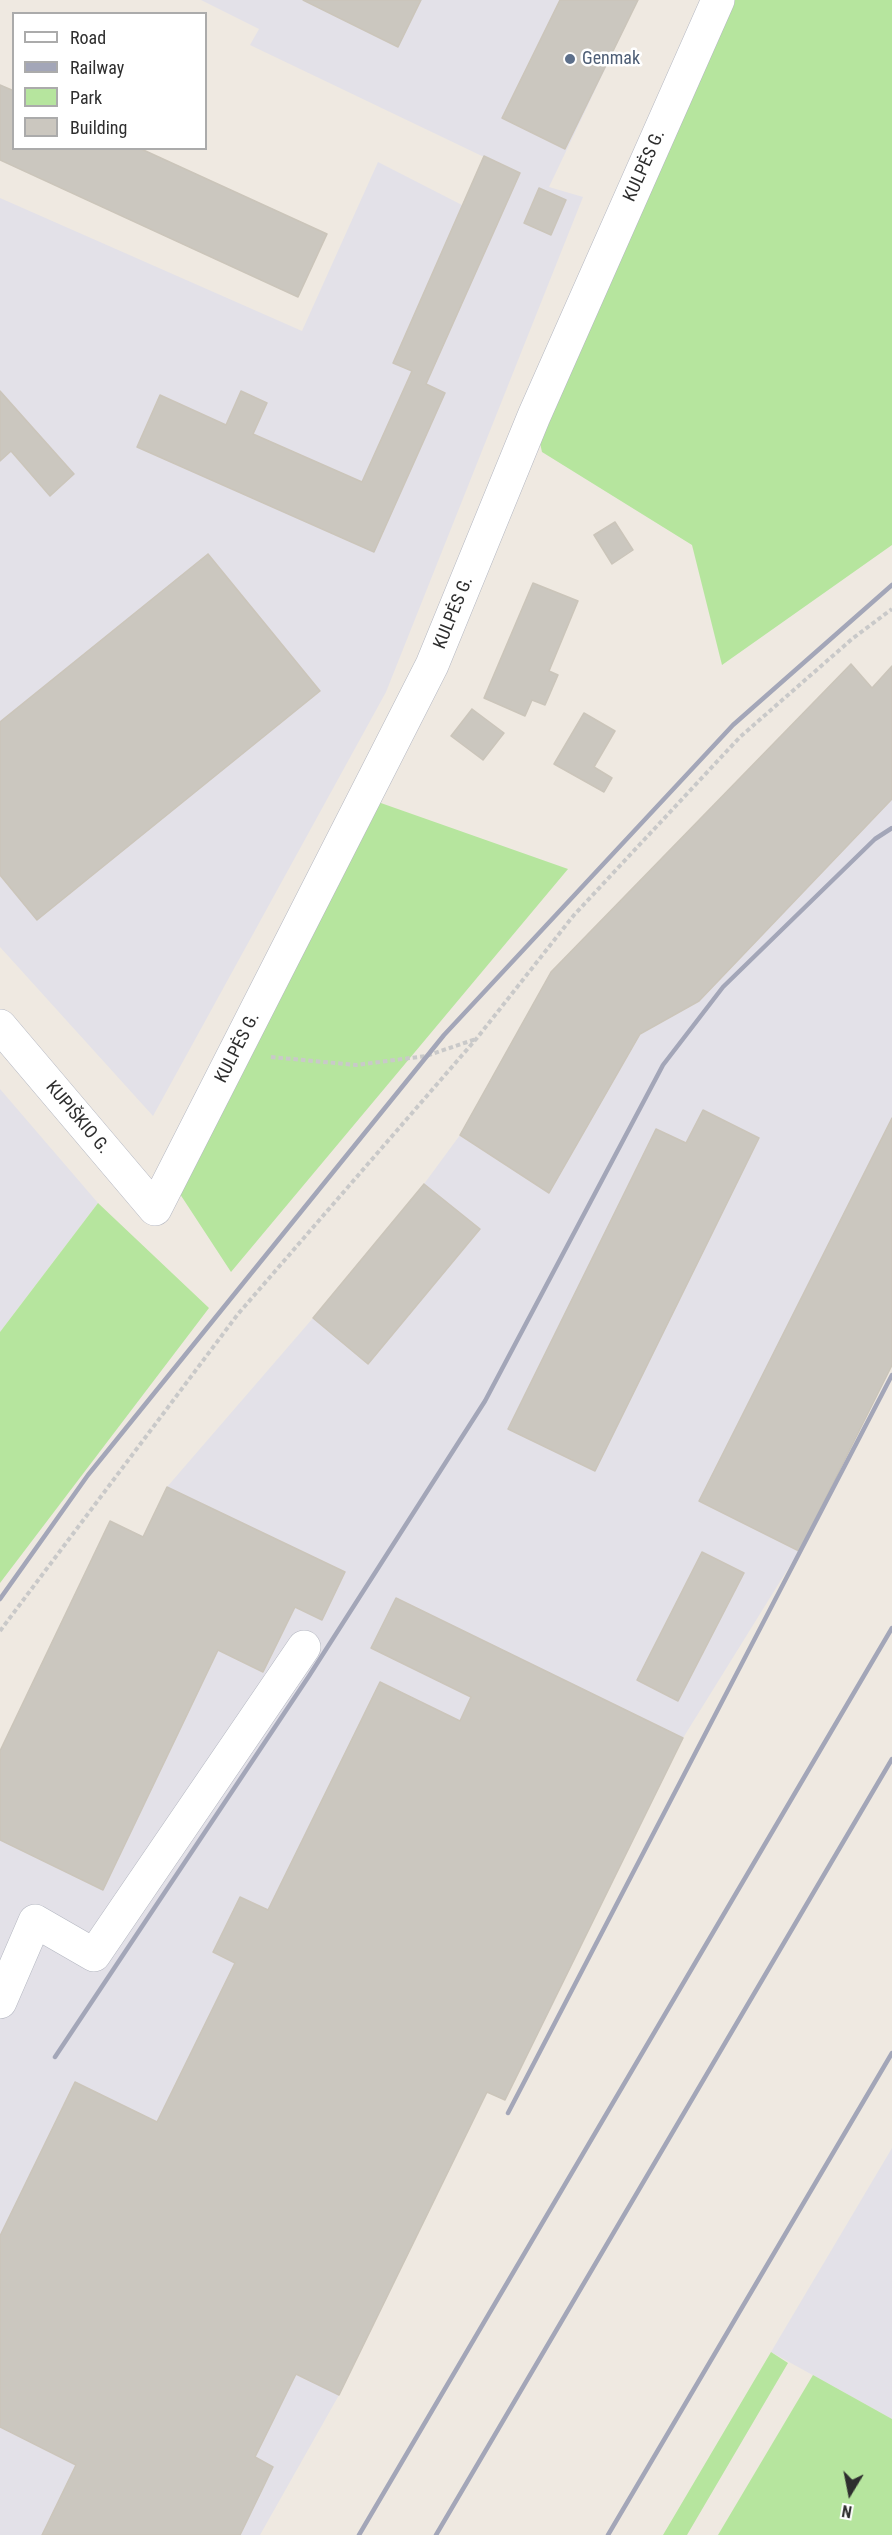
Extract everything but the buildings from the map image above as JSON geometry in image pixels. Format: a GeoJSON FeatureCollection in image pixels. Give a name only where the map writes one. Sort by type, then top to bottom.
{"type":"FeatureCollection","features":[{"type":"Feature","properties":{"kind":"street","name":"KULPĖS G."},"geometry":{"type":"LineString","coordinates":[[154,1209],[432,665],[534,416],[718,0]]}},
{"type":"Feature","properties":{"kind":"street","name":"KUPIŠKIO G."},"geometry":{"type":"LineString","coordinates":[[0,1026],[154,1209]]}},
{"type":"Feature","properties":{"kind":"street"},"geometry":{"type":"LineString","coordinates":[[0,2002],[35,1921],[94,1955],[304,1647]]}},
{"type":"Feature","properties":{"kind":"path"},"geometry":{"type":"LineString","coordinates":[[0,1631],[238,1314],[477,1038],[574,915],[740,737],[852,639],[892,609]]}},
{"type":"Feature","properties":{"kind":"path"},"geometry":{"type":"LineString","coordinates":[[235,1054],[356,1065],[426,1056],[477,1038]]}},
{"type":"Feature","properties":{"kind":"shaded area"},"geometry":{"type":"Polygon","coordinates":[[[201,0],[638,0],[549,187],[583,197],[386,692],[153,1116],[0,947],[0,198],[302,331],[378,162],[462,205],[484,157],[250,45],[259,29],[201,0]]]}},
{"type":"Feature","properties":{"kind":"shaded area"},"geometry":{"type":"Polygon","coordinates":[[[851,664],[872,688],[892,666],[892,1365],[799,1551],[683,1738],[505,2100],[487,2092],[339,2395],[260,2535],[0,2535],[0,1751],[110,1521],[143,1536],[167,1487],[313,1318],[424,1184],[460,1135],[551,972],[851,664]]]}},
{"type":"Feature","properties":{"kind":"shaded area"},"geometry":{"type":"Polygon","coordinates":[[[0,1089],[98,1203],[0,1332],[0,1089]]]}},
{"type":"Feature","properties":{"kind":"shaded area"},"geometry":{"type":"Polygon","coordinates":[[[892,2148],[892,2419],[771,2352],[892,2148]]]}},
{"type":"Feature","properties":{"kind":"green space"},"geometry":{"type":"Polygon","coordinates":[[[718,0],[892,0],[892,545],[722,665],[692,545],[542,452],[534,416],[718,0]]]}},
{"type":"Feature","properties":{"kind":"green space"},"geometry":{"type":"Polygon","coordinates":[[[378,802],[568,869],[231,1272],[178,1191],[378,802]]]}},
{"type":"Feature","properties":{"kind":"green space"},"geometry":{"type":"Polygon","coordinates":[[[98,1203],[209,1308],[0,1583],[0,1332],[98,1203]]]}},
{"type":"Feature","properties":{"kind":"green space"},"geometry":{"type":"Polygon","coordinates":[[[771,2352],[788,2363],[687,2535],[663,2535],[771,2352]]]}},
{"type":"Feature","properties":{"kind":"green space"},"geometry":{"type":"Polygon","coordinates":[[[813,2375],[892,2419],[892,2535],[718,2535],[813,2375]]]}},
{"type":"Feature","properties":{"kind":"railway"},"geometry":{"type":"LineString","coordinates":[[0,1599],[88,1475],[444,1035],[733,725],[892,585]]}},
{"type":"Feature","properties":{"kind":"railway"},"geometry":{"type":"LineString","coordinates":[[55,2057],[309,1676],[485,1401],[663,1065],[723,987],[875,839],[892,828]]}},
{"type":"Feature","properties":{"kind":"railway"},"geometry":{"type":"LineString","coordinates":[[508,2113],[892,1375]]}},
{"type":"Feature","properties":{"kind":"railway"},"geometry":{"type":"LineString","coordinates":[[359,2535],[892,1628]]}},
{"type":"Feature","properties":{"kind":"railway"},"geometry":{"type":"LineString","coordinates":[[436,2535],[892,1759]]}},
{"type":"Feature","properties":{"kind":"railway"},"geometry":{"type":"LineString","coordinates":[[608,2535],[892,2053]]}},
{"type":"Feature","properties":{"kind":"place","name":"Genmak"},"geometry":{"type":"Point","coordinates":[570,59]}}]}
